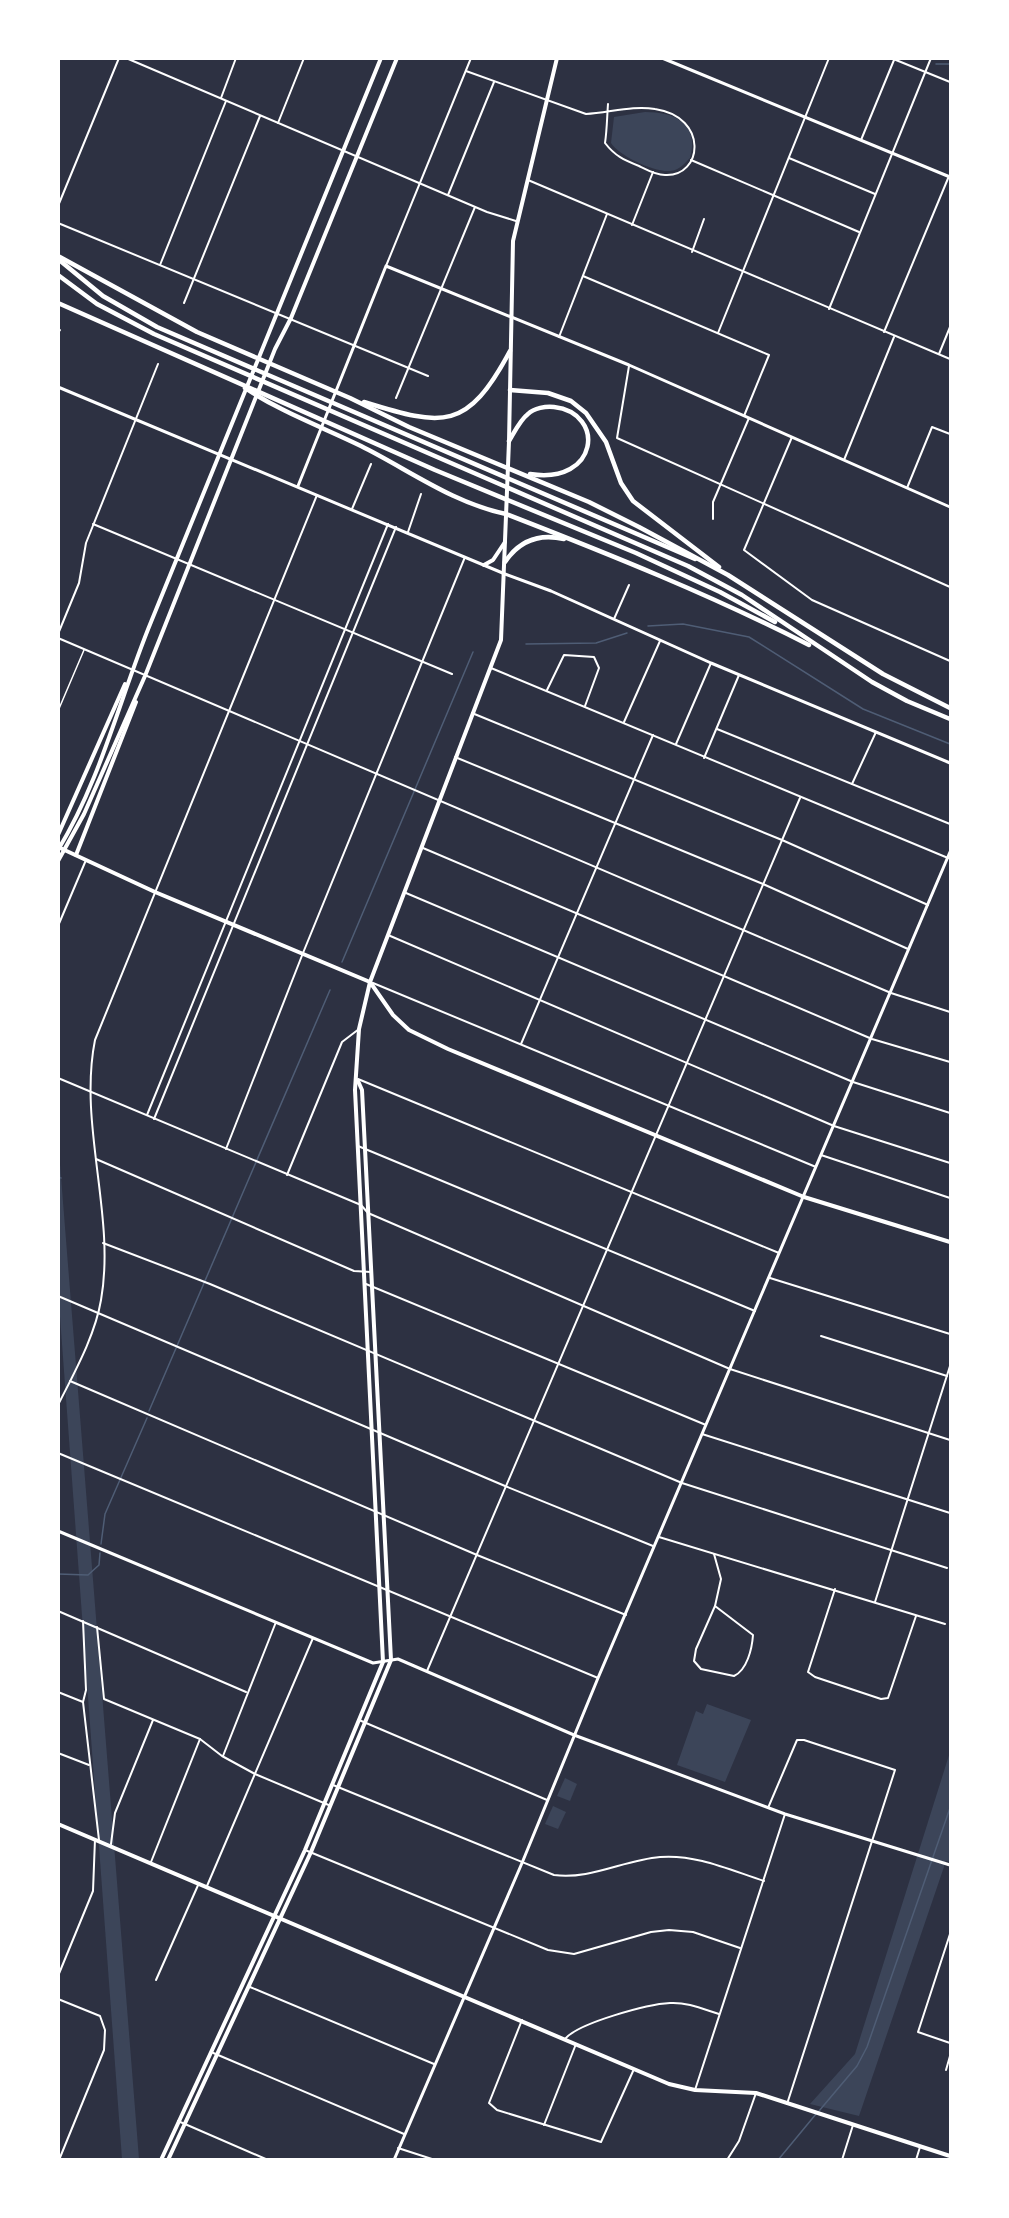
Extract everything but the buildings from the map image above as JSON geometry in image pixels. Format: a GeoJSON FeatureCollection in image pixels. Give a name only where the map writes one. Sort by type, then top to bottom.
{"type":"FeatureCollection","features":[{"type":"Feature","properties":{"kind":"highway"},"geometry":{"type":"LineString","coordinates":[[58,258],[96,275],[197,332],[350,398],[409,427],[589,502],[728,575],[883,674],[951,708]]}},
{"type":"Feature","properties":{"kind":"highway"},"geometry":{"type":"LineString","coordinates":[[58,258],[103,296],[157,327],[719,570]]}},
{"type":"Feature","properties":{"kind":"highway"},"geometry":{"type":"LineString","coordinates":[[58,275],[97,304],[143,329],[688,566],[742,595],[829,655]]}},
{"type":"Feature","properties":{"kind":"highway"},"geometry":{"type":"LineString","coordinates":[[58,303],[435,470],[636,553],[746,604],[816,646]]}},
{"type":"Feature","properties":{"kind":"highway"},"geometry":{"type":"LineString","coordinates":[[350,398],[415,418],[432,419],[456,414],[481,398],[492,384],[510,351]]}},
{"type":"Feature","properties":{"kind":"highway"},"geometry":{"type":"LineString","coordinates":[[235,382],[265,402],[362,446],[456,498],[485,510],[506,512],[742,611],[829,655],[907,701],[951,718]]}},
{"type":"Feature","properties":{"kind":"highway"},"geometry":{"type":"LineString","coordinates":[[510,390],[548,393],[571,401],[586,413],[606,442],[621,483],[633,501],[728,575]]}},
{"type":"Feature","properties":{"kind":"highway"},"geometry":{"type":"LineString","coordinates":[[509,441],[527,414],[546,406],[568,409],[583,424],[588,433],[585,455],[569,471],[551,477],[523,473]]}},
{"type":"Feature","properties":{"kind":"highway"},"geometry":{"type":"LineString","coordinates":[[505,562],[514,548],[528,540],[556,537],[584,544]]}},
{"type":"Feature","properties":{"kind":"main road"},"geometry":{"type":"LineString","coordinates":[[381,58],[266,346],[132,670],[78,814],[58,848],[155,892],[370,982],[393,1015],[409,1030],[804,1197],[951,1242]]}},
{"type":"Feature","properties":{"kind":"main road"},"geometry":{"type":"LineString","coordinates":[[76,855],[275,349],[291,318],[397,58]]}},
{"type":"Feature","properties":{"kind":"main road"},"geometry":{"type":"LineString","coordinates":[[161,2160],[333,1785],[383,1662],[355,1090],[358,1079],[359,1029],[370,982],[501,640],[506,542],[513,241],[556,58]]}},
{"type":"Feature","properties":{"kind":"main road"},"geometry":{"type":"LineString","coordinates":[[484,565],[493,560],[506,542]]}},
{"type":"Feature","properties":{"kind":"main road"},"geometry":{"type":"LineString","coordinates":[[58,835],[132,670]]}},
{"type":"Feature","properties":{"kind":"main road"},"geometry":{"type":"LineString","coordinates":[[58,861],[84,814],[145,676]]}},
{"type":"Feature","properties":{"kind":"main road"},"geometry":{"type":"LineString","coordinates":[[58,829],[64,822]]}},
{"type":"Feature","properties":{"kind":"main road"},"geometry":{"type":"LineString","coordinates":[[168,2160],[311,1852],[391,1660],[362,1090],[358,1079]]}},
{"type":"Feature","properties":{"kind":"main road"},"geometry":{"type":"LineString","coordinates":[[58,1824],[111,1844],[279,1919],[464,1995],[669,2084],[695,2090],[756,2093],[951,2156]]}},
{"type":"Feature","properties":{"kind":"street"},"geometry":{"type":"LineString","coordinates":[[58,206],[119,58]]}},
{"type":"Feature","properties":{"kind":"street"},"geometry":{"type":"LineString","coordinates":[[126,58],[419,184],[516,221]]}},
{"type":"Feature","properties":{"kind":"street"},"geometry":{"type":"LineString","coordinates":[[220,99],[236,58]]}},
{"type":"Feature","properties":{"kind":"street"},"geometry":{"type":"LineString","coordinates":[[278,123],[304,58]]}},
{"type":"Feature","properties":{"kind":"street"},"geometry":{"type":"LineString","coordinates":[[298,486],[471,58]]}},
{"type":"Feature","properties":{"kind":"street"},"geometry":{"type":"LineString","coordinates":[[662,58],[950,177],[884,333]]}},
{"type":"Feature","properties":{"kind":"street"},"geometry":{"type":"LineString","coordinates":[[718,333],[829,58]]}},
{"type":"Feature","properties":{"kind":"street"},"geometry":{"type":"LineString","coordinates":[[828,309],[931,58]]}},
{"type":"Feature","properties":{"kind":"street"},"geometry":{"type":"LineString","coordinates":[[861,140],[893,59],[951,82]]}},
{"type":"Feature","properties":{"kind":"street"},"geometry":{"type":"LineString","coordinates":[[466,71],[586,114],[607,113],[642,108],[677,115],[693,132],[695,147],[691,160],[675,174],[653,172],[614,155],[605,143],[607,113],[608,105]]}},
{"type":"Feature","properties":{"kind":"street"},"geometry":{"type":"LineString","coordinates":[[448,195],[494,82]]}},
{"type":"Feature","properties":{"kind":"street"},"geometry":{"type":"LineString","coordinates":[[160,264],[226,101]]}},
{"type":"Feature","properties":{"kind":"street"},"geometry":{"type":"LineString","coordinates":[[184,303],[260,116]]}},
{"type":"Feature","properties":{"kind":"street"},"geometry":{"type":"LineString","coordinates":[[789,158],[875,194]]}},
{"type":"Feature","properties":{"kind":"street"},"geometry":{"type":"LineString","coordinates":[[691,160],[859,232]]}},
{"type":"Feature","properties":{"kind":"street"},"geometry":{"type":"LineString","coordinates":[[632,225],[653,172]]}},
{"type":"Feature","properties":{"kind":"street"},"geometry":{"type":"LineString","coordinates":[[528,180],[692,252],[951,359]]}},
{"type":"Feature","properties":{"kind":"street"},"geometry":{"type":"LineString","coordinates":[[396,398],[475,207]]}},
{"type":"Feature","properties":{"kind":"street"},"geometry":{"type":"LineString","coordinates":[[559,337],[607,214]]}},
{"type":"Feature","properties":{"kind":"street"},"geometry":{"type":"LineString","coordinates":[[692,252],[704,219]]}},
{"type":"Feature","properties":{"kind":"street"},"geometry":{"type":"LineString","coordinates":[[58,223],[278,312],[428,376]]}},
{"type":"Feature","properties":{"kind":"street"},"geometry":{"type":"LineString","coordinates":[[386,266],[629,365],[951,507]]}},
{"type":"Feature","properties":{"kind":"street"},"geometry":{"type":"LineString","coordinates":[[583,276],[769,355],[744,416]]}},
{"type":"Feature","properties":{"kind":"street"},"geometry":{"type":"LineString","coordinates":[[939,354],[951,327]]}},
{"type":"Feature","properties":{"kind":"street"},"geometry":{"type":"LineString","coordinates":[[844,460],[894,337]]}},
{"type":"Feature","properties":{"kind":"street"},"geometry":{"type":"LineString","coordinates":[[58,634],[79,583],[86,543],[93,524],[158,364]]}},
{"type":"Feature","properties":{"kind":"street"},"geometry":{"type":"LineString","coordinates":[[629,365],[617,438],[719,486],[951,587]]}},
{"type":"Feature","properties":{"kind":"street"},"geometry":{"type":"LineString","coordinates":[[58,387],[505,574],[551,591],[711,663],[951,763]]}},
{"type":"Feature","properties":{"kind":"street"},"geometry":{"type":"LineString","coordinates":[[713,519],[713,502],[749,418]]}},
{"type":"Feature","properties":{"kind":"street"},"geometry":{"type":"LineString","coordinates":[[907,488],[932,427],[951,434]]}},
{"type":"Feature","properties":{"kind":"street"},"geometry":{"type":"LineString","coordinates":[[792,437],[744,550],[812,600],[951,662]]}},
{"type":"Feature","properties":{"kind":"street"},"geometry":{"type":"LineString","coordinates":[[352,509],[371,464]]}},
{"type":"Feature","properties":{"kind":"street"},"geometry":{"type":"LineString","coordinates":[[408,532],[421,494]]}},
{"type":"Feature","properties":{"kind":"street"},"geometry":{"type":"LineString","coordinates":[[58,1406],[99,1312],[104,1280],[90,1091],[95,1041],[273,599],[318,495]]}},
{"type":"Feature","properties":{"kind":"street"},"geometry":{"type":"LineString","coordinates":[[93,524],[452,674]]}},
{"type":"Feature","properties":{"kind":"street"},"geometry":{"type":"LineString","coordinates":[[147,1115],[388,524]]}},
{"type":"Feature","properties":{"kind":"street"},"geometry":{"type":"LineString","coordinates":[[154,1119],[396,527]]}},
{"type":"Feature","properties":{"kind":"street"},"geometry":{"type":"LineString","coordinates":[[226,1149],[303,953],[465,556]]}},
{"type":"Feature","properties":{"kind":"street"},"geometry":{"type":"LineString","coordinates":[[614,619],[629,585]]}},
{"type":"Feature","properties":{"kind":"street"},"geometry":{"type":"LineString","coordinates":[[58,638],[891,993],[951,1012]]}},
{"type":"Feature","properties":{"kind":"street"},"geometry":{"type":"LineString","coordinates":[[624,722],[660,640]]}},
{"type":"Feature","properties":{"kind":"street"},"geometry":{"type":"LineString","coordinates":[[547,690],[564,655],[594,657],[599,668],[585,706]]}},
{"type":"Feature","properties":{"kind":"street"},"geometry":{"type":"LineString","coordinates":[[676,744],[711,663]]}},
{"type":"Feature","properties":{"kind":"street"},"geometry":{"type":"LineString","coordinates":[[491,668],[948,858]]}},
{"type":"Feature","properties":{"kind":"street"},"geometry":{"type":"LineString","coordinates":[[704,758],[739,675]]}},
{"type":"Feature","properties":{"kind":"street"},"geometry":{"type":"LineString","coordinates":[[472,713],[782,840],[928,905]]}},
{"type":"Feature","properties":{"kind":"street"},"geometry":{"type":"LineString","coordinates":[[717,729],[951,824]]}},
{"type":"Feature","properties":{"kind":"street"},"geometry":{"type":"LineString","coordinates":[[852,785],[876,732]]}},
{"type":"Feature","properties":{"kind":"street"},"geometry":{"type":"LineString","coordinates":[[521,1044],[653,735]]}},
{"type":"Feature","properties":{"kind":"street"},"geometry":{"type":"LineString","coordinates":[[455,757],[763,884],[909,949]]}},
{"type":"Feature","properties":{"kind":"street"},"geometry":{"type":"LineString","coordinates":[[427,1671],[654,1135],[688,1062],[800,798]]}},
{"type":"Feature","properties":{"kind":"street"},"geometry":{"type":"LineString","coordinates":[[265,827],[272,830]]}},
{"type":"Feature","properties":{"kind":"street"},"geometry":{"type":"LineString","coordinates":[[420,847],[872,1039],[951,1062]]}},
{"type":"Feature","properties":{"kind":"street"},"geometry":{"type":"LineString","coordinates":[[394,2160],[951,852]]}},
{"type":"Feature","properties":{"kind":"street"},"geometry":{"type":"LineString","coordinates":[[58,926],[86,860]]}},
{"type":"Feature","properties":{"kind":"street"},"geometry":{"type":"LineString","coordinates":[[403,892],[853,1082],[951,1113]]}},
{"type":"Feature","properties":{"kind":"street"},"geometry":{"type":"LineString","coordinates":[[388,935],[834,1126],[951,1163]]}},
{"type":"Feature","properties":{"kind":"street"},"geometry":{"type":"LineString","coordinates":[[370,982],[816,1167]]}},
{"type":"Feature","properties":{"kind":"street"},"geometry":{"type":"LineString","coordinates":[[185,1025],[192,1028]]}},
{"type":"Feature","properties":{"kind":"street"},"geometry":{"type":"LineString","coordinates":[[287,1176],[342,1042],[359,1029]]}},
{"type":"Feature","properties":{"kind":"street"},"geometry":{"type":"LineString","coordinates":[[181,1033],[188,1036]]}},
{"type":"Feature","properties":{"kind":"street"},"geometry":{"type":"LineString","coordinates":[[58,1078],[287,1176],[361,1205],[368,1213],[730,1369],[951,1440]]}},
{"type":"Feature","properties":{"kind":"street"},"geometry":{"type":"LineString","coordinates":[[358,1079],[779,1253]]}},
{"type":"Feature","properties":{"kind":"street"},"geometry":{"type":"LineString","coordinates":[[358,1146],[755,1311]]}},
{"type":"Feature","properties":{"kind":"street"},"geometry":{"type":"LineString","coordinates":[[822,1155],[951,1198]]}},
{"type":"Feature","properties":{"kind":"street"},"geometry":{"type":"LineString","coordinates":[[96,1159],[237,1218],[354,1271],[371,1272]]}},
{"type":"Feature","properties":{"kind":"street"},"geometry":{"type":"LineString","coordinates":[[103,1243],[210,1284],[682,1483],[947,1568]]}},
{"type":"Feature","properties":{"kind":"street"},"geometry":{"type":"LineString","coordinates":[[770,1278],[951,1334]]}},
{"type":"Feature","properties":{"kind":"street"},"geometry":{"type":"LineString","coordinates":[[366,1284],[706,1425]]}},
{"type":"Feature","properties":{"kind":"street"},"geometry":{"type":"LineString","coordinates":[[58,1296],[505,1486],[655,1546]]}},
{"type":"Feature","properties":{"kind":"street"},"geometry":{"type":"LineString","coordinates":[[821,1336],[947,1376]]}},
{"type":"Feature","properties":{"kind":"street"},"geometry":{"type":"LineString","coordinates":[[875,1602],[950,1368]]}},
{"type":"Feature","properties":{"kind":"street"},"geometry":{"type":"LineString","coordinates":[[70,1381],[477,1555],[626,1615]]}},
{"type":"Feature","properties":{"kind":"street"},"geometry":{"type":"LineString","coordinates":[[702,1434],[951,1513]]}},
{"type":"Feature","properties":{"kind":"street"},"geometry":{"type":"LineString","coordinates":[[58,1452],[598,1678]]}},
{"type":"Feature","properties":{"kind":"street"},"geometry":{"type":"LineString","coordinates":[[58,1531],[373,1663],[398,1659],[574,1735],[768,1808],[949,1865]]}},
{"type":"Feature","properties":{"kind":"street"},"geometry":{"type":"LineString","coordinates":[[659,1537],[945,1623]]}},
{"type":"Feature","properties":{"kind":"street"},"geometry":{"type":"LineString","coordinates":[[714,1553],[721,1579],[715,1606],[696,1649],[694,1661],[701,1669],[734,1676],[744,1665],[752,1648],[753,1635],[715,1606]]}},
{"type":"Feature","properties":{"kind":"street"},"geometry":{"type":"LineString","coordinates":[[835,1589],[808,1671],[815,1677],[881,1699],[888,1698],[916,1616]]}},
{"type":"Feature","properties":{"kind":"street"},"geometry":{"type":"LineString","coordinates":[[58,1611],[246,1692]]}},
{"type":"Feature","properties":{"kind":"street"},"geometry":{"type":"LineString","coordinates":[[58,1976],[93,1891],[97,1840],[83,1702],[86,1690],[83,1621]]}},
{"type":"Feature","properties":{"kind":"street"},"geometry":{"type":"LineString","coordinates":[[222,1756],[276,1622]]}},
{"type":"Feature","properties":{"kind":"street"},"geometry":{"type":"LineString","coordinates":[[97,1627],[104,1700],[200,1740],[222,1756],[255,1774],[331,1806]]}},
{"type":"Feature","properties":{"kind":"street"},"geometry":{"type":"LineString","coordinates":[[207,1887],[313,1638]]}},
{"type":"Feature","properties":{"kind":"street"},"geometry":{"type":"LineString","coordinates":[[58,1692],[83,1702]]}},
{"type":"Feature","properties":{"kind":"street"},"geometry":{"type":"LineString","coordinates":[[111,1844],[115,1813],[153,1720]]}},
{"type":"Feature","properties":{"kind":"street"},"geometry":{"type":"LineString","coordinates":[[359,1720],[548,1800]]}},
{"type":"Feature","properties":{"kind":"street"},"geometry":{"type":"LineString","coordinates":[[150,1863],[200,1740]]}},
{"type":"Feature","properties":{"kind":"street"},"geometry":{"type":"LineString","coordinates":[[768,1808],[797,1740],[804,1740],[895,1770],[787,2104]]}},
{"type":"Feature","properties":{"kind":"street"},"geometry":{"type":"LineString","coordinates":[[58,1753],[89,1765]]}},
{"type":"Feature","properties":{"kind":"street"},"geometry":{"type":"LineString","coordinates":[[333,1785],[548,1873],[574,1876],[656,1857],[684,1857],[764,1881]]}},
{"type":"Feature","properties":{"kind":"street"},"geometry":{"type":"LineString","coordinates":[[695,2090],[785,1814]]}},
{"type":"Feature","properties":{"kind":"street"},"geometry":{"type":"LineString","coordinates":[[304,1850],[548,1950],[574,1954],[651,1932],[669,1930],[693,1932],[740,1948]]}},
{"type":"Feature","properties":{"kind":"street"},"geometry":{"type":"LineString","coordinates":[[156,1980],[199,1883]]}},
{"type":"Feature","properties":{"kind":"street"},"geometry":{"type":"LineString","coordinates":[[951,1934],[918,2032],[951,2043]]}},
{"type":"Feature","properties":{"kind":"street"},"geometry":{"type":"LineString","coordinates":[[242,1983],[434,2064]]}},
{"type":"Feature","properties":{"kind":"street"},"geometry":{"type":"LineString","coordinates":[[58,1999],[100,2016],[105,2030],[104,2050],[59,2160]]}},
{"type":"Feature","properties":{"kind":"street"},"geometry":{"type":"LineString","coordinates":[[565,2039],[579,2028],[669,2003],[686,2004],[719,2014]]}},
{"type":"Feature","properties":{"kind":"street"},"geometry":{"type":"LineString","coordinates":[[522,2020],[489,2103],[497,2110],[601,2142],[634,2069]]}},
{"type":"Feature","properties":{"kind":"street"},"geometry":{"type":"LineString","coordinates":[[544,2125],[576,2044]]}},
{"type":"Feature","properties":{"kind":"street"},"geometry":{"type":"LineString","coordinates":[[211,2052],[404,2134]]}},
{"type":"Feature","properties":{"kind":"street"},"geometry":{"type":"LineString","coordinates":[[946,2070],[951,2056]]}},
{"type":"Feature","properties":{"kind":"street"},"geometry":{"type":"LineString","coordinates":[[727,2160],[750,2115],[756,2093]]}},
{"type":"Feature","properties":{"kind":"street"},"geometry":{"type":"LineString","coordinates":[[178,2121],[268,2160]]}},
{"type":"Feature","properties":{"kind":"street"},"geometry":{"type":"LineString","coordinates":[[842,2160],[853,2125]]}},
{"type":"Feature","properties":{"kind":"street"},"geometry":{"type":"LineString","coordinates":[[916,2160],[920,2146]]}},
{"type":"Feature","properties":{"kind":"street"},"geometry":{"type":"LineString","coordinates":[[398,2148],[435,2160]]}},
{"type":"Feature","properties":{"kind":"lane"},"geometry":{"type":"LineString","coordinates":[[58,711],[84,650]]}},
{"type":"Feature","properties":{"kind":"shaded area"},"geometry":{"type":"Polygon","coordinates":[[[645,112],[675,117],[688,128],[692,146],[690,158],[679,168],[668,171],[650,168],[622,154],[611,143],[614,117],[645,112]]]}},
{"type":"Feature","properties":{"kind":"shaded area"},"geometry":{"type":"Polygon","coordinates":[[[58,1139],[139,2159],[122,2159],[59,1303],[58,1139]]]}},
{"type":"Feature","properties":{"kind":"shaded area"},"geometry":{"type":"Polygon","coordinates":[[[707,1704],[751,1720],[725,1782],[677,1765],[696,1711],[703,1714],[707,1704]]]}},
{"type":"Feature","properties":{"kind":"shaded area"},"geometry":{"type":"Polygon","coordinates":[[[950,1752],[950,1862],[946,1861],[859,2116],[810,2104],[855,2054],[950,1752]]]}},
{"type":"Feature","properties":{"kind":"shaded area"},"geometry":{"type":"Polygon","coordinates":[[[565,1778],[577,1784],[570,1801],[557,1796],[565,1778]]]}},
{"type":"Feature","properties":{"kind":"shaded area"},"geometry":{"type":"Polygon","coordinates":[[[553,1806],[566,1812],[558,1829],[545,1824],[553,1806]]]}},
{"type":"Feature","properties":{"kind":"waterway"},"geometry":{"type":"LineString","coordinates":[[936,64],[950,64]]}},
{"type":"Feature","properties":{"kind":"waterway"},"geometry":{"type":"LineString","coordinates":[[648,626],[683,624],[749,637],[863,709],[950,744]]}},
{"type":"Feature","properties":{"kind":"waterway"},"geometry":{"type":"LineString","coordinates":[[526,644],[596,643],[627,633]]}},
{"type":"Feature","properties":{"kind":"waterway"},"geometry":{"type":"LineString","coordinates":[[342,962],[473,652]]}},
{"type":"Feature","properties":{"kind":"waterway"},"geometry":{"type":"LineString","coordinates":[[149,1411],[330,990]]}},
{"type":"Feature","properties":{"kind":"waterway"},"geometry":{"type":"LineString","coordinates":[[101,1544],[105,1514],[147,1418]]}},
{"type":"Feature","properties":{"kind":"waterway"},"geometry":{"type":"LineString","coordinates":[[58,1574],[88,1575],[99,1565],[100,1553]]}},
{"type":"Feature","properties":{"kind":"waterway"},"geometry":{"type":"LineString","coordinates":[[819,2111],[857,2066],[867,2047],[950,1808]]}},
{"type":"Feature","properties":{"kind":"waterway"},"geometry":{"type":"LineString","coordinates":[[778,2160],[816,2114]]}}]}
